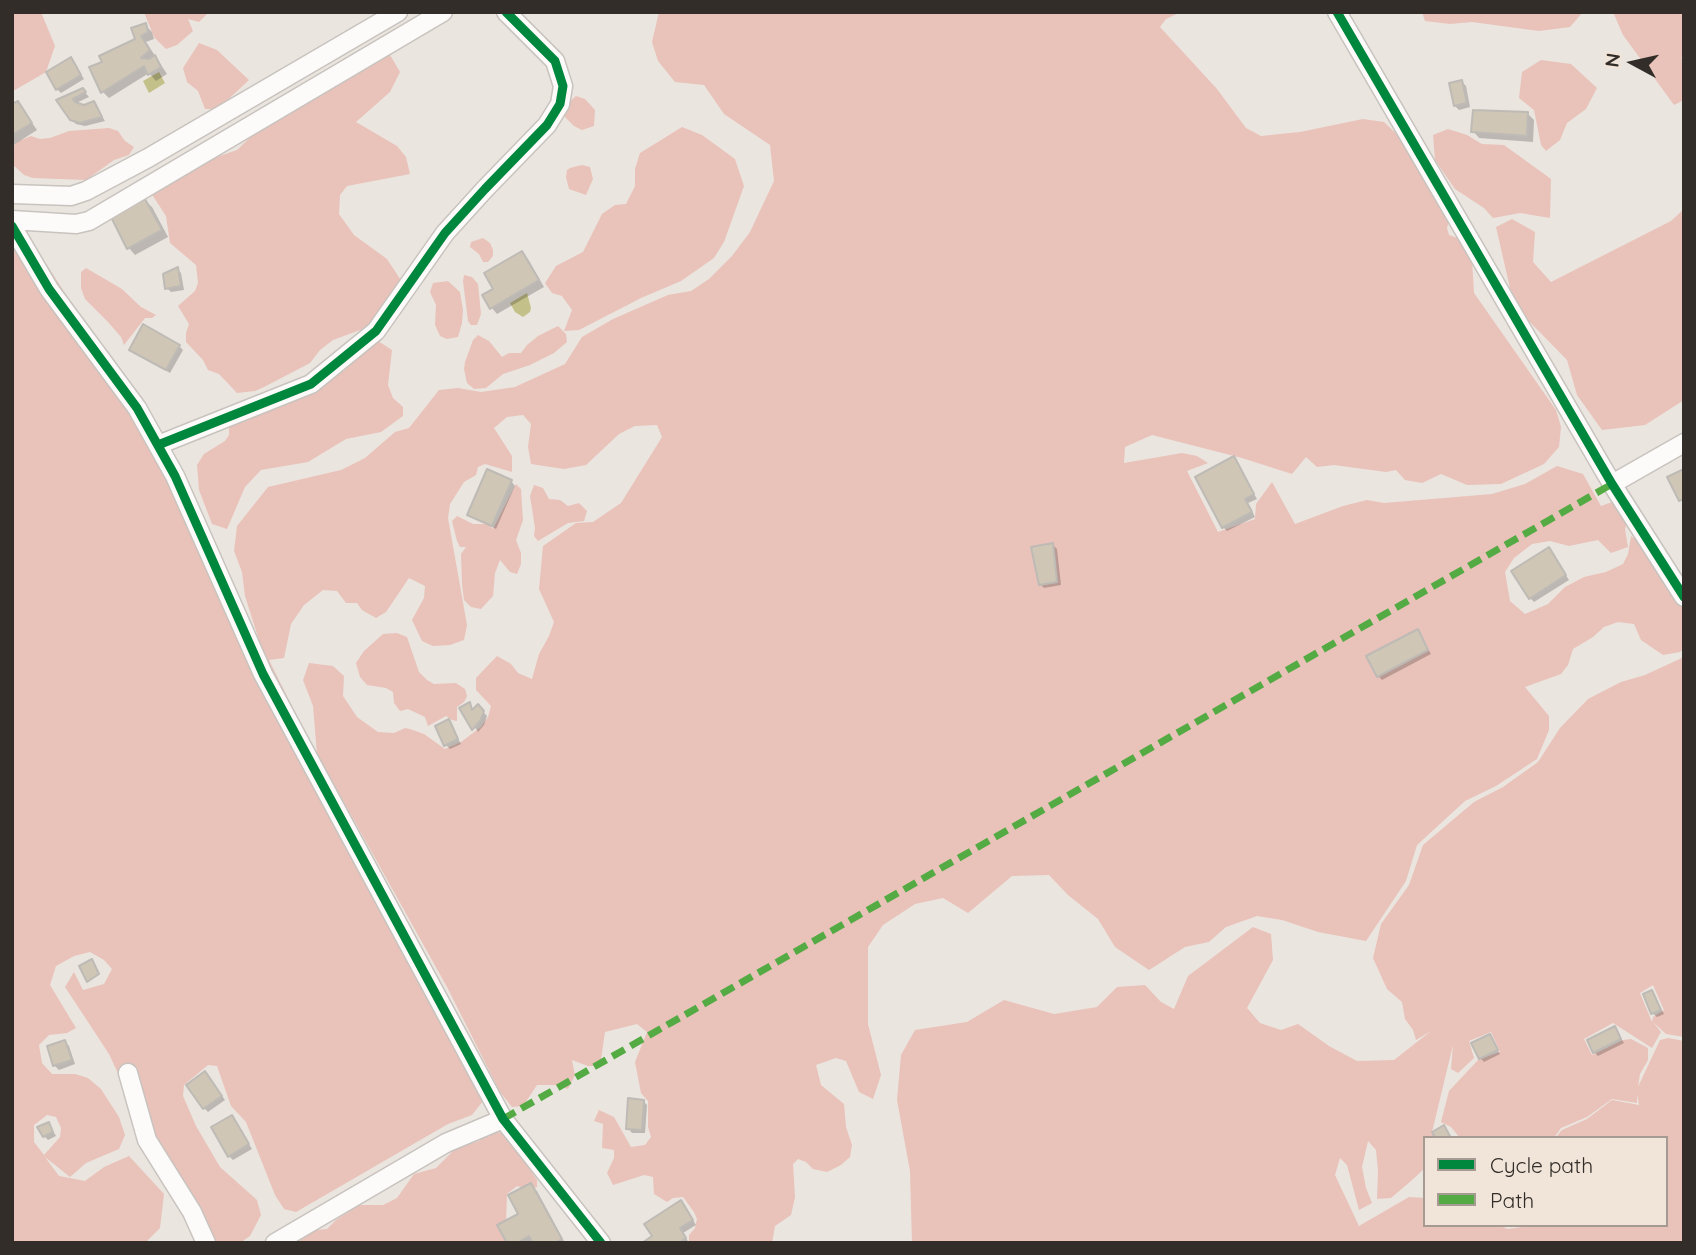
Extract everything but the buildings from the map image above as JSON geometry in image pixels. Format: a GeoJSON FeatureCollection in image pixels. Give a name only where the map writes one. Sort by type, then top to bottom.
{"type":"FeatureCollection","features":[{"type":"Feature","properties":{"kind":"street"},"geometry":{"type":"LineString","coordinates":[[12,194],[71,197],[86,191],[148,158],[398,12]]}},
{"type":"Feature","properties":{"kind":"street"},"geometry":{"type":"LineString","coordinates":[[12,220],[76,223],[89,221],[443,12]]}},
{"type":"Feature","properties":{"kind":"street"},"geometry":{"type":"LineString","coordinates":[[158,446],[311,384],[376,331],[446,233],[485,188],[547,125],[560,104],[563,86],[555,61],[506,12]]}},
{"type":"Feature","properties":{"kind":"street"},"geometry":{"type":"LineString","coordinates":[[1337,12],[1612,484],[1684,597]]}},
{"type":"Feature","properties":{"kind":"street"},"geometry":{"type":"LineString","coordinates":[[12,226],[50,289],[137,408],[175,476],[263,674],[503,1119],[601,1243]]}},
{"type":"Feature","properties":{"kind":"street"},"geometry":{"type":"LineString","coordinates":[[1612,484],[1684,443]]}},
{"type":"Feature","properties":{"kind":"street"},"geometry":{"type":"LineString","coordinates":[[128,1073],[147,1140],[192,1212],[206,1243]]}},
{"type":"Feature","properties":{"kind":"street"},"geometry":{"type":"LineString","coordinates":[[275,1243],[446,1143],[503,1119]]}},
{"type":"Feature","properties":{"kind":"shaded area"},"geometry":{"type":"Polygon","coordinates":[[[12,12],[41,12],[55,46],[46,72],[15,90],[12,90],[12,12]]]}},
{"type":"Feature","properties":{"kind":"shaded area"},"geometry":{"type":"Polygon","coordinates":[[[144,12],[208,13],[199,22],[188,19],[193,31],[177,45],[166,49],[154,37],[144,12]]]}},
{"type":"Feature","properties":{"kind":"shaded area"},"geometry":{"type":"Polygon","coordinates":[[[659,12],[1181,12],[1166,19],[1160,27],[1217,89],[1246,128],[1261,136],[1300,132],[1363,119],[1384,122],[1407,144],[1449,220],[1449,235],[1463,240],[1472,260],[1474,293],[1556,410],[1561,427],[1559,447],[1544,464],[1501,484],[1467,485],[1441,474],[1422,483],[1405,480],[1396,470],[1386,472],[1334,465],[1317,467],[1306,457],[1292,474],[1152,435],[1125,447],[1124,463],[1182,453],[1197,456],[1208,463],[1187,471],[1218,532],[1255,519],[1256,504],[1272,482],[1295,524],[1367,500],[1384,503],[1492,494],[1525,484],[1557,466],[1583,474],[1601,506],[1615,501],[1628,520],[1625,529],[1628,547],[1611,553],[1598,540],[1569,546],[1550,541],[1532,544],[1514,558],[1505,572],[1510,601],[1525,614],[1548,604],[1565,587],[1584,577],[1606,572],[1623,564],[1628,554],[1631,536],[1647,547],[1684,607],[1684,648],[1680,652],[1663,655],[1641,640],[1634,624],[1618,622],[1604,627],[1573,649],[1568,665],[1561,674],[1525,687],[1549,716],[1549,730],[1537,759],[1496,786],[1465,801],[1417,845],[1406,881],[1366,941],[1257,916],[1226,927],[1209,942],[1185,947],[1149,970],[1115,947],[1098,919],[1068,895],[1049,875],[1012,876],[968,913],[943,898],[915,904],[883,925],[868,947],[868,1024],[881,1075],[873,1099],[859,1092],[846,1061],[836,1058],[816,1065],[821,1085],[844,1104],[846,1127],[852,1145],[850,1157],[827,1172],[813,1169],[798,1159],[793,1164],[795,1197],[791,1215],[775,1226],[772,1243],[689,1243],[689,1235],[695,1228],[697,1219],[683,1197],[667,1202],[654,1194],[653,1177],[644,1175],[613,1185],[607,1173],[614,1158],[614,1150],[602,1148],[603,1124],[594,1121],[599,1110],[614,1117],[631,1147],[645,1145],[651,1137],[648,1127],[648,1101],[641,1093],[635,1062],[647,1032],[637,1024],[605,1032],[600,1066],[588,1066],[572,1060],[575,1075],[568,1089],[557,1085],[537,1085],[523,1106],[512,1107],[500,1092],[447,987],[317,754],[313,706],[303,680],[309,663],[333,666],[344,676],[343,696],[357,717],[378,732],[394,733],[405,728],[410,729],[424,734],[445,749],[461,742],[481,727],[491,706],[476,690],[476,678],[497,656],[511,664],[518,673],[532,679],[539,654],[554,622],[539,589],[543,546],[576,523],[593,522],[621,503],[662,437],[657,425],[635,426],[619,434],[586,465],[564,469],[531,464],[528,447],[531,424],[523,415],[507,417],[494,428],[512,456],[512,472],[485,464],[478,467],[476,475],[464,482],[450,504],[448,518],[467,625],[464,640],[450,645],[433,646],[422,641],[412,620],[424,598],[425,586],[409,578],[386,612],[376,618],[362,610],[357,603],[346,603],[337,591],[323,590],[304,605],[291,624],[284,658],[269,660],[463,1050],[483,1101],[472,1115],[448,1124],[296,1212],[284,1209],[275,1195],[246,1122],[231,1106],[217,1066],[208,1065],[184,1085],[183,1096],[196,1126],[220,1167],[257,1200],[261,1215],[250,1236],[240,1243],[201,1243],[109,1054],[65,987],[74,972],[83,990],[104,984],[112,969],[104,960],[90,952],[74,956],[56,966],[50,985],[76,1028],[67,1033],[49,1035],[39,1045],[42,1063],[52,1074],[75,1074],[88,1078],[101,1089],[119,1117],[125,1135],[119,1149],[86,1163],[70,1177],[45,1157],[59,1176],[85,1181],[104,1167],[129,1156],[164,1194],[160,1228],[145,1243],[12,1243],[12,221],[47,265],[159,440],[259,640],[234,551],[237,526],[268,487],[341,470],[365,458],[395,432],[409,428],[439,390],[458,388],[481,392],[515,387],[565,364],[582,337],[613,319],[668,295],[691,291],[709,279],[732,256],[750,232],[774,181],[770,145],[724,114],[704,85],[675,82],[658,61],[652,42],[659,12]],[[47,1115],[34,1125],[34,1142],[44,1155],[60,1137],[61,1128],[56,1117],[47,1115]]]}},
{"type":"Feature","properties":{"kind":"shaded area"},"geometry":{"type":"Polygon","coordinates":[[[1422,12],[1583,12],[1570,27],[1539,31],[1472,22],[1450,24],[1425,21],[1422,12]]]}},
{"type":"Feature","properties":{"kind":"shaded area"},"geometry":{"type":"Polygon","coordinates":[[[1613,12],[1684,12],[1684,57],[1681,57],[1684,62],[1684,100],[1674,105],[1623,35],[1613,12]]]}},
{"type":"Feature","properties":{"kind":"shaded area"},"geometry":{"type":"Polygon","coordinates":[[[199,43],[217,50],[249,80],[218,109],[205,109],[198,91],[187,82],[183,68],[199,43]]]}},
{"type":"Feature","properties":{"kind":"shaded area"},"geometry":{"type":"Polygon","coordinates":[[[379,51],[390,55],[400,72],[390,92],[356,122],[397,146],[406,157],[410,174],[347,186],[340,195],[339,214],[354,235],[387,259],[404,285],[371,326],[333,340],[320,350],[310,363],[264,387],[237,393],[219,374],[208,370],[203,360],[186,342],[189,324],[178,306],[195,291],[198,283],[196,265],[170,243],[166,216],[151,193],[182,169],[237,150],[264,124],[379,51]]]}},
{"type":"Feature","properties":{"kind":"shaded area"},"geometry":{"type":"Polygon","coordinates":[[[1541,60],[1571,64],[1597,88],[1586,109],[1567,123],[1560,140],[1546,151],[1541,145],[1534,110],[1519,98],[1522,72],[1541,60]]]}},
{"type":"Feature","properties":{"kind":"shaded area"},"geometry":{"type":"Polygon","coordinates":[[[159,72],[165,83],[149,93],[143,81],[159,72]]]}},
{"type":"Feature","properties":{"kind":"shaded area"},"geometry":{"type":"Polygon","coordinates":[[[576,96],[585,99],[595,110],[594,126],[582,130],[565,117],[565,106],[576,96]]]}},
{"type":"Feature","properties":{"kind":"shaded area"},"geometry":{"type":"Polygon","coordinates":[[[682,127],[702,135],[735,159],[744,186],[724,242],[714,258],[681,281],[579,330],[564,331],[572,310],[562,296],[552,293],[545,283],[556,266],[583,252],[602,214],[615,205],[626,204],[635,186],[635,169],[640,153],[682,127]]]}},
{"type":"Feature","properties":{"kind":"shaded area"},"geometry":{"type":"Polygon","coordinates":[[[109,128],[118,131],[125,141],[134,147],[129,155],[114,160],[86,180],[33,178],[24,175],[12,164],[12,147],[31,136],[50,138],[69,131],[109,128]]]}},
{"type":"Feature","properties":{"kind":"shaded area"},"geometry":{"type":"Polygon","coordinates":[[[1448,129],[1467,135],[1482,144],[1504,145],[1551,179],[1550,218],[1520,213],[1493,218],[1484,208],[1455,189],[1435,160],[1433,135],[1448,129]]]}},
{"type":"Feature","properties":{"kind":"shaded area"},"geometry":{"type":"Polygon","coordinates":[[[582,165],[590,167],[593,179],[586,195],[569,189],[566,177],[567,170],[582,165]]]}},
{"type":"Feature","properties":{"kind":"shaded area"},"geometry":{"type":"Polygon","coordinates":[[[1684,209],[1684,400],[1645,425],[1602,430],[1577,395],[1567,360],[1524,316],[1510,288],[1496,227],[1512,219],[1535,232],[1533,262],[1551,282],[1671,221],[1684,209]]]}},
{"type":"Feature","properties":{"kind":"shaded area"},"geometry":{"type":"Polygon","coordinates":[[[483,238],[490,243],[493,250],[493,256],[488,262],[483,262],[479,254],[470,247],[471,242],[483,238]]]}},
{"type":"Feature","properties":{"kind":"shaded area"},"geometry":{"type":"Polygon","coordinates":[[[86,268],[122,289],[141,307],[156,315],[145,318],[124,345],[121,337],[85,299],[81,288],[81,272],[86,268]]]}},
{"type":"Feature","properties":{"kind":"shaded area"},"geometry":{"type":"Polygon","coordinates":[[[464,275],[472,277],[478,284],[481,314],[477,325],[471,325],[468,321],[464,275]]]}},
{"type":"Feature","properties":{"kind":"shaded area"},"geometry":{"type":"Polygon","coordinates":[[[448,281],[460,292],[463,310],[458,337],[447,339],[440,336],[435,325],[436,305],[430,292],[433,283],[448,281]]]}},
{"type":"Feature","properties":{"kind":"shaded area"},"geometry":{"type":"Polygon","coordinates":[[[527,293],[531,308],[523,317],[515,312],[510,303],[527,293]]]}},
{"type":"Feature","properties":{"kind":"shaded area"},"geometry":{"type":"Polygon","coordinates":[[[558,326],[566,334],[567,342],[554,353],[503,374],[486,388],[474,389],[467,383],[465,362],[473,340],[478,335],[489,341],[502,357],[509,353],[521,353],[538,336],[558,326]]]}},
{"type":"Feature","properties":{"kind":"shaded area"},"geometry":{"type":"Polygon","coordinates":[[[364,338],[378,341],[392,350],[388,385],[393,398],[403,407],[403,416],[381,432],[346,439],[308,462],[261,470],[245,487],[227,529],[212,524],[199,490],[197,465],[204,454],[225,441],[229,435],[229,421],[290,394],[364,338]]]}},
{"type":"Feature","properties":{"kind":"shaded area"},"geometry":{"type":"Polygon","coordinates":[[[516,484],[521,489],[523,520],[516,540],[521,553],[521,564],[517,574],[510,572],[500,560],[495,573],[493,596],[481,609],[471,607],[464,600],[462,584],[461,554],[466,547],[460,547],[452,521],[457,516],[473,524],[488,524],[493,529],[516,484]]]}},
{"type":"Feature","properties":{"kind":"shaded area"},"geometry":{"type":"Polygon","coordinates":[[[534,485],[543,488],[549,499],[560,500],[568,506],[579,503],[587,511],[584,521],[568,523],[538,541],[534,536],[530,496],[534,485]]]}},
{"type":"Feature","properties":{"kind":"shaded area"},"geometry":{"type":"Polygon","coordinates":[[[397,633],[407,637],[419,672],[427,680],[434,684],[456,683],[465,689],[467,696],[457,707],[457,721],[446,716],[428,726],[425,717],[408,709],[400,711],[394,703],[393,692],[367,685],[360,677],[356,663],[364,651],[383,634],[397,633]]]}},
{"type":"Feature","properties":{"kind":"shaded area"},"geometry":{"type":"Polygon","coordinates":[[[1684,657],[1684,1037],[1666,1034],[1653,1022],[1661,1032],[1652,1048],[1613,1023],[1584,1039],[1592,1055],[1623,1040],[1631,1039],[1648,1048],[1648,1060],[1640,1074],[1638,1087],[1660,1040],[1668,1038],[1684,1041],[1684,1243],[912,1243],[910,1171],[897,1100],[901,1055],[915,1030],[967,1022],[1004,1000],[1054,1014],[1097,1007],[1117,987],[1145,985],[1161,1002],[1174,1009],[1188,976],[1253,927],[1271,934],[1273,960],[1247,1008],[1260,1023],[1281,1030],[1298,1024],[1329,1046],[1357,1061],[1394,1060],[1431,1031],[1416,1040],[1405,1019],[1402,1002],[1387,989],[1373,958],[1381,924],[1409,885],[1423,845],[1474,802],[1503,787],[1538,762],[1560,728],[1588,699],[1621,682],[1645,675],[1684,657]],[[1653,985],[1640,993],[1652,1022],[1653,1017],[1664,1010],[1653,985]],[[1491,1032],[1469,1041],[1474,1058],[1458,1073],[1451,1069],[1453,1045],[1432,1132],[1434,1136],[1423,1136],[1423,1170],[1391,1198],[1377,1199],[1376,1150],[1368,1141],[1362,1167],[1372,1203],[1359,1210],[1347,1165],[1340,1158],[1335,1175],[1359,1226],[1409,1197],[1423,1198],[1423,1227],[1668,1227],[1668,1136],[1557,1136],[1562,1130],[1587,1119],[1612,1100],[1639,1105],[1637,1094],[1637,1103],[1612,1099],[1587,1117],[1561,1128],[1555,1136],[1458,1136],[1451,1127],[1441,1122],[1449,1091],[1479,1059],[1500,1052],[1491,1032]]]}},
{"type":"Feature","properties":{"kind":"shaded area"},"geometry":{"type":"Polygon","coordinates":[[[492,1129],[518,1146],[537,1180],[537,1187],[529,1190],[517,1186],[507,1194],[506,1224],[512,1240],[519,1243],[297,1243],[307,1234],[327,1229],[359,1205],[383,1205],[397,1198],[414,1174],[436,1168],[456,1148],[479,1141],[492,1129]]]}},
{"type":"Feature","properties":{"kind":"marked path"},"geometry":{"type":"LineString","coordinates":[[503,1119],[1612,484]]}},
{"type":"Feature","properties":{"kind":"cycle path"},"geometry":{"type":"LineString","coordinates":[[158,445],[311,384],[376,331],[445,233],[547,125],[560,104],[563,86],[555,61],[506,12]]}},
{"type":"Feature","properties":{"kind":"cycle path"},"geometry":{"type":"LineString","coordinates":[[1337,12],[1612,484],[1684,597]]}},
{"type":"Feature","properties":{"kind":"cycle path"},"geometry":{"type":"LineString","coordinates":[[12,226],[49,289],[137,408],[175,476],[263,674],[503,1119],[601,1243]]}}]}
